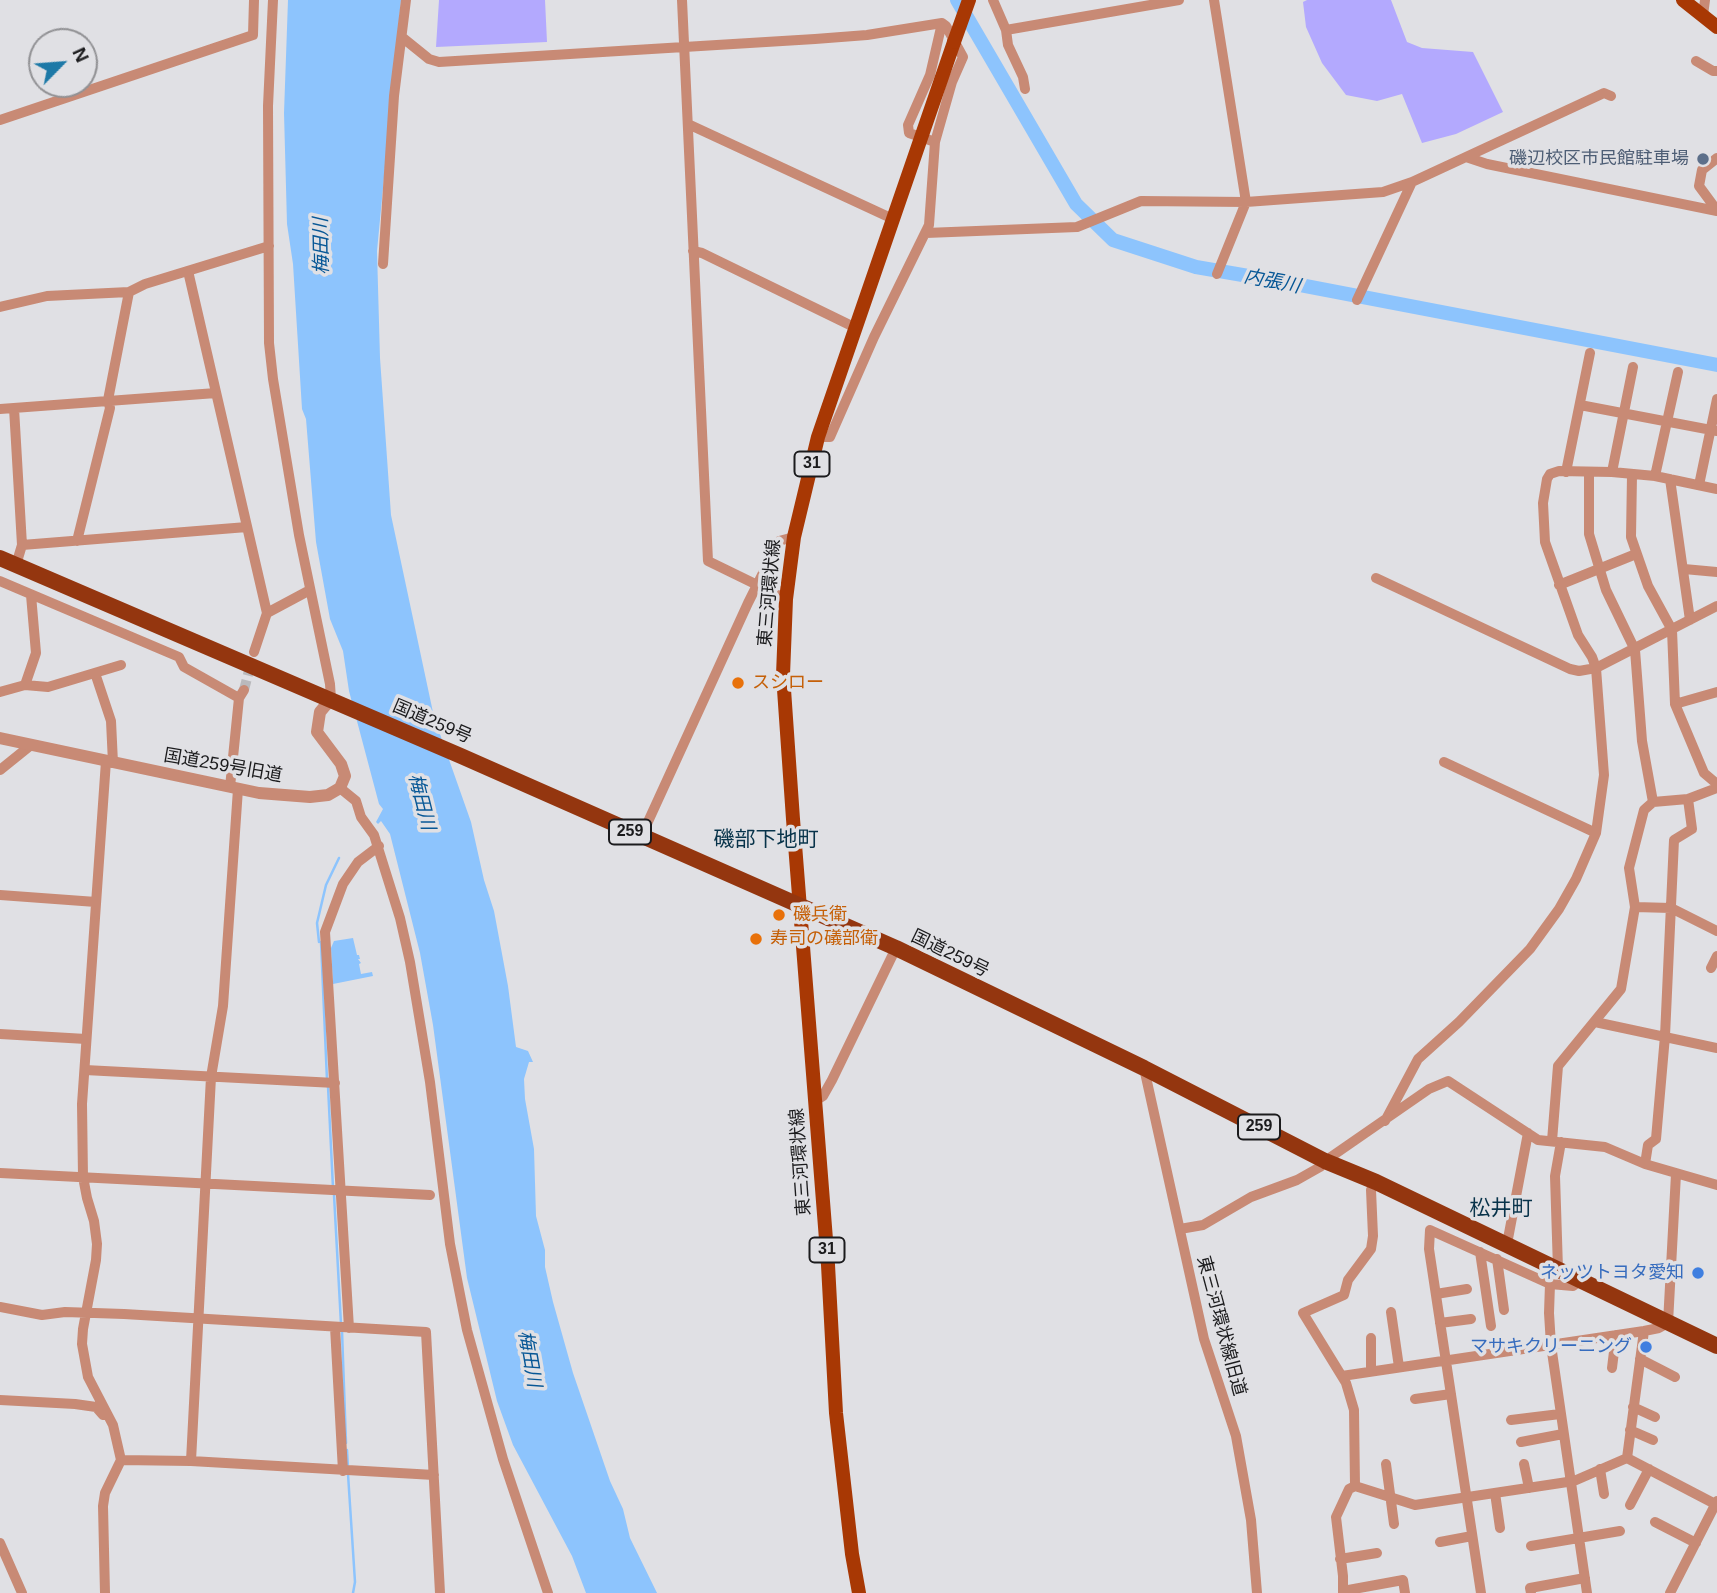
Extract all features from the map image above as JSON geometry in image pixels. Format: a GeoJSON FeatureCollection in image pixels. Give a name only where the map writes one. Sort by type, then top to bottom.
{"type":"FeatureCollection","features":[{"type":"Feature","properties":{"kind":"highway","name":"国道259号"},"geometry":{"type":"LineString","coordinates":[[0,558],[331,699],[896,948],[1144,1068],[1325,1161],[1376,1182],[1717,1346]]}},
{"type":"Feature","properties":{"kind":"main road","name":"東三河環状線"},"geometry":{"type":"LineString","coordinates":[[859,1593],[836,1413],[816,1101],[783,675],[786,599],[794,537],[818,438],[969,0]]}},
{"type":"Feature","properties":{"kind":"main road"},"geometry":{"type":"LineString","coordinates":[[1682,0],[1705,4],[1717,27]]}},
{"type":"Feature","properties":{"kind":"street"},"geometry":{"type":"LineString","coordinates":[[0,120],[253,35],[254,0]]}},
{"type":"Feature","properties":{"kind":"street"},"geometry":{"type":"LineString","coordinates":[[273,0],[268,106],[269,343],[310,590],[330,684],[331,699],[320,712],[317,732],[341,764],[345,776],[340,788],[356,802],[361,817],[379,846],[411,962],[430,1082],[450,1244],[467,1330],[503,1459],[548,1593]]}},
{"type":"Feature","properties":{"kind":"street"},"geometry":{"type":"LineString","coordinates":[[383,264],[394,96],[406,0]]}},
{"type":"Feature","properties":{"kind":"street"},"geometry":{"type":"LineString","coordinates":[[682,0],[708,561],[786,599]]}},
{"type":"Feature","properties":{"kind":"street"},"geometry":{"type":"LineString","coordinates":[[993,0],[1006,30],[1008,45],[1023,77],[1025,89]]}},
{"type":"Feature","properties":{"kind":"street"},"geometry":{"type":"LineString","coordinates":[[1006,30],[1178,0]]}},
{"type":"Feature","properties":{"kind":"street"},"geometry":{"type":"LineString","coordinates":[[1214,0],[1246,202],[1217,274]]}},
{"type":"Feature","properties":{"kind":"street"},"geometry":{"type":"LineString","coordinates":[[403,38],[429,59],[439,61],[867,35],[942,23],[946,26],[963,57],[952,82],[935,142],[929,225],[874,337],[830,437],[818,438]]}},
{"type":"Feature","properties":{"kind":"street"},"geometry":{"type":"LineString","coordinates":[[935,142],[909,133],[908,125],[930,75],[942,23]]}},
{"type":"Feature","properties":{"kind":"street"},"geometry":{"type":"LineString","coordinates":[[1696,61],[1717,71]]}},
{"type":"Feature","properties":{"kind":"street"},"geometry":{"type":"LineString","coordinates":[[926,233],[1083,226],[1141,201],[1246,202],[1383,192],[1412,182],[1604,93],[1611,96]]}},
{"type":"Feature","properties":{"kind":"street"},"geometry":{"type":"LineString","coordinates":[[688,124],[893,219]]}},
{"type":"Feature","properties":{"kind":"street"},"geometry":{"type":"LineString","coordinates":[[1466,157],[1487,164],[1716,210]]}},
{"type":"Feature","properties":{"kind":"street"},"geometry":{"type":"LineString","coordinates":[[1716,210],[1699,186],[1702,170],[1717,159]]}},
{"type":"Feature","properties":{"kind":"street"},"geometry":{"type":"LineString","coordinates":[[1357,300],[1412,182]]}},
{"type":"Feature","properties":{"kind":"street"},"geometry":{"type":"LineString","coordinates":[[0,307],[47,296],[129,292],[145,284],[268,246]]}},
{"type":"Feature","properties":{"kind":"street"},"geometry":{"type":"LineString","coordinates":[[693,251],[856,328]]}},
{"type":"Feature","properties":{"kind":"street"},"geometry":{"type":"LineString","coordinates":[[188,271],[267,613],[254,652]]}},
{"type":"Feature","properties":{"kind":"street"},"geometry":{"type":"LineString","coordinates":[[77,541],[107,423],[110,408],[108,400],[129,292]]}},
{"type":"Feature","properties":{"kind":"street"},"geometry":{"type":"LineString","coordinates":[[1566,472],[1590,353]]}},
{"type":"Feature","properties":{"kind":"street"},"geometry":{"type":"LineString","coordinates":[[1612,472],[1633,367]]}},
{"type":"Feature","properties":{"kind":"street"},"geometry":{"type":"LineString","coordinates":[[1654,476],[1678,372]]}},
{"type":"Feature","properties":{"kind":"street"},"geometry":{"type":"LineString","coordinates":[[0,409],[216,393]]}},
{"type":"Feature","properties":{"kind":"street"},"geometry":{"type":"LineString","coordinates":[[1699,485],[1714,430],[1717,399]]}},
{"type":"Feature","properties":{"kind":"street"},"geometry":{"type":"LineString","coordinates":[[1580,405],[1714,430]]}},
{"type":"Feature","properties":{"kind":"street"},"geometry":{"type":"LineString","coordinates":[[14,408],[22,545],[16,565]]}},
{"type":"Feature","properties":{"kind":"street"},"geometry":{"type":"LineString","coordinates":[[1385,1121],[1418,1059],[1459,1022],[1530,949],[1559,909],[1576,879],[1596,833],[1604,775],[1596,668],[1578,635],[1545,542],[1543,503],[1547,479],[1550,474],[1566,472],[1612,472],[1670,479],[1717,492]]}},
{"type":"Feature","properties":{"kind":"street"},"geometry":{"type":"LineString","coordinates":[[1589,472],[1589,534],[1606,590],[1635,650],[1642,741],[1653,802]]}},
{"type":"Feature","properties":{"kind":"street"},"geometry":{"type":"LineString","coordinates":[[1558,1269],[1555,1176],[1558,1066],[1621,989],[1635,907],[1629,868],[1644,810],[1653,802],[1688,799],[1717,786],[1704,772],[1675,704],[1672,630],[1648,586],[1631,537],[1632,475]]}},
{"type":"Feature","properties":{"kind":"street"},"geometry":{"type":"LineString","coordinates":[[1670,479],[1690,620]]}},
{"type":"Feature","properties":{"kind":"street"},"geometry":{"type":"LineString","coordinates":[[22,545],[247,527]]}},
{"type":"Feature","properties":{"kind":"street"},"geometry":{"type":"LineString","coordinates":[[641,837],[779,541],[794,537]]}},
{"type":"Feature","properties":{"kind":"street"},"geometry":{"type":"LineString","coordinates":[[1559,585],[1636,554]]}},
{"type":"Feature","properties":{"kind":"street"},"geometry":{"type":"LineString","coordinates":[[1684,569],[1717,572]]}},
{"type":"Feature","properties":{"kind":"street"},"geometry":{"type":"LineString","coordinates":[[1376,579],[1570,669],[1588,671],[1635,650],[1717,606]]}},
{"type":"Feature","properties":{"kind":"street"},"geometry":{"type":"LineString","coordinates":[[0,581],[179,657],[184,667],[241,694],[223,1006],[211,1077],[191,1461]]}},
{"type":"Feature","properties":{"kind":"street"},"geometry":{"type":"LineString","coordinates":[[267,613],[310,590]]}},
{"type":"Feature","properties":{"kind":"street"},"geometry":{"type":"LineString","coordinates":[[25,685],[36,653],[31,595]]}},
{"type":"Feature","properties":{"kind":"street"},"geometry":{"type":"LineString","coordinates":[[126,635],[136,616]]}},
{"type":"Feature","properties":{"kind":"street"},"geometry":{"type":"LineString","coordinates":[[0,692],[25,685],[48,687],[121,664]]}},
{"type":"Feature","properties":{"kind":"street"},"geometry":{"type":"LineString","coordinates":[[95,673],[111,720],[110,762],[96,902],[85,1070],[83,1177],[97,1244],[82,1344],[88,1377],[113,1425],[121,1460],[105,1493],[103,1506],[105,1593]]}},
{"type":"Feature","properties":{"kind":"street"},"geometry":{"type":"LineString","coordinates":[[1675,704],[1717,692]]}},
{"type":"Feature","properties":{"kind":"street","name":"国道259号旧道"},"geometry":{"type":"LineString","coordinates":[[0,738],[234,788],[310,797],[328,794],[340,788]]}},
{"type":"Feature","properties":{"kind":"street"},"geometry":{"type":"LineString","coordinates":[[0,770],[31,745]]}},
{"type":"Feature","properties":{"kind":"street"},"geometry":{"type":"LineString","coordinates":[[1444,762],[1596,833]]}},
{"type":"Feature","properties":{"kind":"street"},"geometry":{"type":"LineString","coordinates":[[1645,1164],[1648,1145],[1656,1139],[1665,1037],[1674,840],[1692,829],[1688,799]]}},
{"type":"Feature","properties":{"kind":"street"},"geometry":{"type":"LineString","coordinates":[[347,1471],[326,932],[343,884],[358,862],[379,846]]}},
{"type":"Feature","properties":{"kind":"street"},"geometry":{"type":"LineString","coordinates":[[0,895],[96,902]]}},
{"type":"Feature","properties":{"kind":"street"},"geometry":{"type":"LineString","coordinates":[[1635,907],[1671,908],[1717,931]]}},
{"type":"Feature","properties":{"kind":"street"},"geometry":{"type":"LineString","coordinates":[[816,1101],[823,1096],[832,1080],[896,948]]}},
{"type":"Feature","properties":{"kind":"street"},"geometry":{"type":"LineString","coordinates":[[1711,968],[1717,956]]}},
{"type":"Feature","properties":{"kind":"street"},"geometry":{"type":"LineString","coordinates":[[1595,1022],[1717,1048]]}},
{"type":"Feature","properties":{"kind":"street"},"geometry":{"type":"LineString","coordinates":[[0,1034],[86,1039]]}},
{"type":"Feature","properties":{"kind":"street","name":"東三河環状線旧道"},"geometry":{"type":"LineString","coordinates":[[1144,1068],[1204,1339],[1237,1436],[1251,1520],[1257,1593]]}},
{"type":"Feature","properties":{"kind":"street"},"geometry":{"type":"LineString","coordinates":[[85,1070],[330,1083]]}},
{"type":"Feature","properties":{"kind":"street"},"geometry":{"type":"LineString","coordinates":[[1180,1230],[1203,1224],[1251,1197],[1297,1180],[1320,1167],[1429,1089],[1448,1081],[1538,1140],[1605,1147],[1645,1164],[1717,1185]]}},
{"type":"Feature","properties":{"kind":"street"},"geometry":{"type":"LineString","coordinates":[[1507,1244],[1528,1133]]}},
{"type":"Feature","properties":{"kind":"street"},"geometry":{"type":"LineString","coordinates":[[0,1173],[430,1195]]}},
{"type":"Feature","properties":{"kind":"street"},"geometry":{"type":"LineString","coordinates":[[1342,1376],[1644,1331],[1668,1323],[1676,1174]]}},
{"type":"Feature","properties":{"kind":"street"},"geometry":{"type":"LineString","coordinates":[[1354,1486],[1354,1410],[1346,1383],[1303,1313],[1344,1295],[1348,1280],[1371,1249],[1371,1190],[1376,1182]]}},
{"type":"Feature","properties":{"kind":"street"},"geometry":{"type":"LineString","coordinates":[[1481,1593],[1429,1249],[1430,1230],[1550,1284],[1573,1286],[1581,1280]]}},
{"type":"Feature","properties":{"kind":"street"},"geometry":{"type":"LineString","coordinates":[[1480,1252],[1491,1326]]}},
{"type":"Feature","properties":{"kind":"street"},"geometry":{"type":"LineString","coordinates":[[1497,1259],[1504,1310]]}},
{"type":"Feature","properties":{"kind":"street"},"geometry":{"type":"LineString","coordinates":[[1550,1284],[1551,1345],[1587,1593]]}},
{"type":"Feature","properties":{"kind":"street"},"geometry":{"type":"LineString","coordinates":[[1436,1294],[1466,1289]]}},
{"type":"Feature","properties":{"kind":"street"},"geometry":{"type":"LineString","coordinates":[[0,1307],[42,1315],[86,1313],[426,1332],[440,1593]]}},
{"type":"Feature","properties":{"kind":"street"},"geometry":{"type":"LineString","coordinates":[[1391,1312],[1399,1367]]}},
{"type":"Feature","properties":{"kind":"street"},"geometry":{"type":"LineString","coordinates":[[1440,1323],[1471,1319]]}},
{"type":"Feature","properties":{"kind":"street"},"geometry":{"type":"LineString","coordinates":[[1627,1458],[1644,1331]]}},
{"type":"Feature","properties":{"kind":"street"},"geometry":{"type":"LineString","coordinates":[[1612,1368],[1616,1335]]}},
{"type":"Feature","properties":{"kind":"street"},"geometry":{"type":"LineString","coordinates":[[1371,1339],[1371,1371]]}},
{"type":"Feature","properties":{"kind":"street"},"geometry":{"type":"LineString","coordinates":[[1640,1359],[1675,1377]]}},
{"type":"Feature","properties":{"kind":"street"},"geometry":{"type":"LineString","coordinates":[[1415,1399],[1451,1394]]}},
{"type":"Feature","properties":{"kind":"street"},"geometry":{"type":"LineString","coordinates":[[0,1399],[96,1407],[113,1425]]}},
{"type":"Feature","properties":{"kind":"street"},"geometry":{"type":"LineString","coordinates":[[1633,1407],[1655,1417]]}},
{"type":"Feature","properties":{"kind":"street"},"geometry":{"type":"LineString","coordinates":[[1511,1420],[1560,1414]]}},
{"type":"Feature","properties":{"kind":"street"},"geometry":{"type":"LineString","coordinates":[[1630,1430],[1653,1440]]}},
{"type":"Feature","properties":{"kind":"street"},"geometry":{"type":"LineString","coordinates":[[1521,1442],[1563,1434]]}},
{"type":"Feature","properties":{"kind":"street"},"geometry":{"type":"LineString","coordinates":[[1405,1593],[1403,1580],[1343,1592],[1336,1517],[1349,1489],[1354,1486],[1415,1505],[1570,1481],[1627,1458],[1717,1503],[1671,1593]]}},
{"type":"Feature","properties":{"kind":"street"},"geometry":{"type":"LineString","coordinates":[[121,1460],[191,1461],[434,1475]]}},
{"type":"Feature","properties":{"kind":"street"},"geometry":{"type":"LineString","coordinates":[[1386,1464],[1394,1524]]}},
{"type":"Feature","properties":{"kind":"street"},"geometry":{"type":"LineString","coordinates":[[1524,1464],[1529,1488]]}},
{"type":"Feature","properties":{"kind":"street"},"geometry":{"type":"LineString","coordinates":[[1600,1469],[1604,1494]]}},
{"type":"Feature","properties":{"kind":"street"},"geometry":{"type":"LineString","coordinates":[[1630,1505],[1649,1469]]}},
{"type":"Feature","properties":{"kind":"street"},"geometry":{"type":"LineString","coordinates":[[1495,1493],[1500,1528]]}},
{"type":"Feature","properties":{"kind":"street"},"geometry":{"type":"LineString","coordinates":[[1655,1522],[1696,1543]]}},
{"type":"Feature","properties":{"kind":"street"},"geometry":{"type":"LineString","coordinates":[[1531,1546],[1620,1531]]}},
{"type":"Feature","properties":{"kind":"street"},"geometry":{"type":"LineString","coordinates":[[1440,1542],[1472,1536]]}},
{"type":"Feature","properties":{"kind":"street"},"geometry":{"type":"LineString","coordinates":[[0,1543],[22,1593]]}},
{"type":"Feature","properties":{"kind":"street"},"geometry":{"type":"LineString","coordinates":[[1340,1559],[1377,1553]]}},
{"type":"Feature","properties":{"kind":"street"},"geometry":{"type":"LineString","coordinates":[[1531,1593],[1530,1588],[1585,1578]]}},
{"type":"Feature","properties":{"kind":"shaded area"},"geometry":{"type":"Polygon","coordinates":[[[439,0],[545,0],[547,42],[436,47],[439,0]]]}},
{"type":"Feature","properties":{"kind":"shaded area"},"geometry":{"type":"Polygon","coordinates":[[[1391,0],[1407,42],[1422,48],[1473,52],[1503,112],[1456,134],[1422,143],[1402,94],[1377,101],[1346,95],[1322,63],[1306,27],[1303,2],[1391,0]]]}},
{"type":"Feature","properties":{"kind":"water","name":"梅田川"},"geometry":{"type":"Polygon","coordinates":[[[288,0],[401,0],[377,251],[380,358],[391,515],[434,717],[471,822],[494,911],[516,1047],[528,1051],[533,1062],[529,1062],[524,1079],[525,1099],[534,1149],[536,1216],[545,1250],[545,1267],[553,1302],[573,1373],[610,1481],[623,1509],[630,1538],[657,1593],[586,1593],[572,1556],[513,1445],[497,1401],[467,1278],[433,1025],[420,953],[390,834],[381,821],[378,824],[376,822],[383,809],[379,804],[349,691],[343,651],[330,619],[316,542],[306,419],[302,409],[293,264],[287,224],[284,113],[288,0]]]}},
{"type":"Feature","properties":{"kind":"water"},"geometry":{"type":"Polygon","coordinates":[[[353,938],[361,963],[361,974],[372,972],[373,976],[333,984],[331,948],[334,941],[353,938]]]}},
{"type":"Feature","properties":{"kind":"waterway","name":"内張川"},"geometry":{"type":"LineString","coordinates":[[957,0],[1076,204],[1113,240],[1196,267],[1717,365]]}},
{"type":"Feature","properties":{"kind":"waterway"},"geometry":{"type":"LineString","coordinates":[[319,942],[317,923],[326,885],[339,858]]}},
{"type":"Feature","properties":{"kind":"waterway"},"geometry":{"type":"LineString","coordinates":[[321,942],[327,1080]]}},
{"type":"Feature","properties":{"kind":"waterway"},"geometry":{"type":"LineString","coordinates":[[328,1086],[333,1188]]}},
{"type":"Feature","properties":{"kind":"waterway"},"geometry":{"type":"LineString","coordinates":[[334,1195],[341,1324]]}},
{"type":"Feature","properties":{"kind":"waterway"},"geometry":{"type":"LineString","coordinates":[[342,1331],[346,1443]]}},
{"type":"Feature","properties":{"kind":"waterway"},"geometry":{"type":"LineString","coordinates":[[347,1450],[348,1468]]}},
{"type":"Feature","properties":{"kind":"waterway"},"geometry":{"type":"LineString","coordinates":[[348,1474],[355,1582],[353,1593]]}},
{"type":"Feature","properties":{"kind":"tunnel"},"geometry":{"type":"LineString","coordinates":[[244,690],[251,663]]}},
{"type":"Feature","properties":{"kind":"place","name":"磯辺校区市民館駐車場"},"geometry":{"type":"Point","coordinates":[1703,159]}},
{"type":"Feature","properties":{"kind":"place","name":"スシロー"},"geometry":{"type":"Point","coordinates":[738,683]}},
{"type":"Feature","properties":{"kind":"place","name":"磯兵衛"},"geometry":{"type":"Point","coordinates":[779,915]}},
{"type":"Feature","properties":{"kind":"place","name":"寿司の礒部衛"},"geometry":{"type":"Point","coordinates":[756,939]}},
{"type":"Feature","properties":{"kind":"place","name":"ネッツトヨタ愛知"},"geometry":{"type":"Point","coordinates":[1698,1273]}},
{"type":"Feature","properties":{"kind":"place","name":"マサキクリーニング"},"geometry":{"type":"Point","coordinates":[1646,1347]}},
{"type":"Feature","properties":{"kind":"district","name":"磯部下地町"},"geometry":{"type":"Point","coordinates":[766,840]}},
{"type":"Feature","properties":{"kind":"district","name":"松井町"},"geometry":{"type":"Point","coordinates":[1501,1209]}}]}
